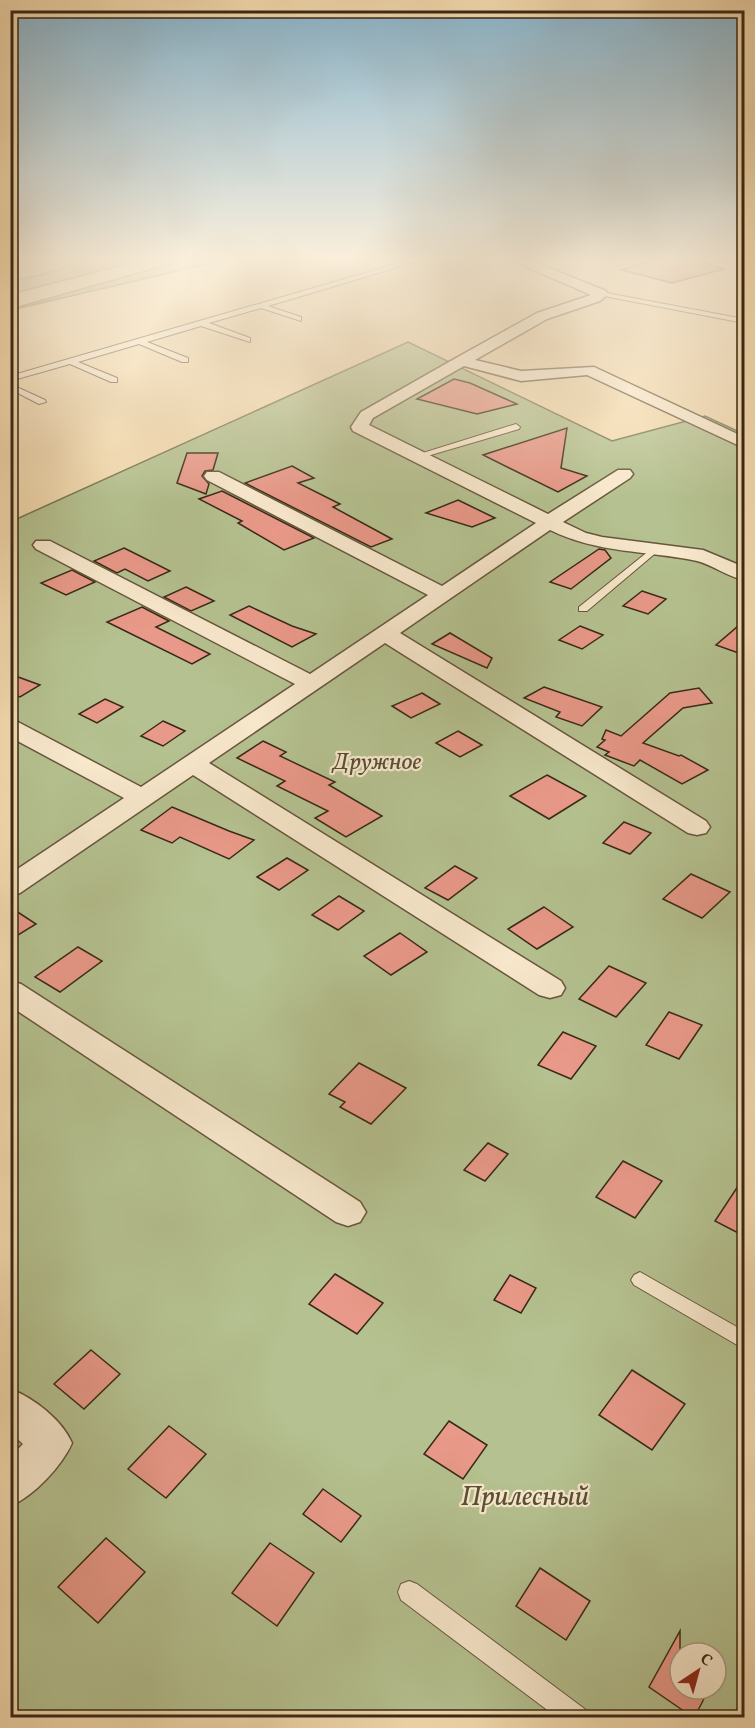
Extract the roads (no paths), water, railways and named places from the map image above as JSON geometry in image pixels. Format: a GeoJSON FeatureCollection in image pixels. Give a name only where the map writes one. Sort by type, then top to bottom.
{"type":"FeatureCollection","features":[{"type":"Feature","properties":{"kind":"street"},"geometry":{"type":"LineString","coordinates":[[503,338],[367,415],[359,427],[414,457],[579,537],[601,543],[703,556],[744,574]]}},
{"type":"Feature","properties":{"kind":"street"},"geometry":{"type":"LineString","coordinates":[[461,361],[521,376],[589,370],[744,443]]}},
{"type":"Feature","properties":{"kind":"street"},"geometry":{"type":"LineString","coordinates":[[10,887],[310,683],[444,596],[548,523],[624,474]]}},
{"type":"Feature","properties":{"kind":"street"},"geometry":{"type":"LineString","coordinates":[[213,476],[444,596]]}},
{"type":"Feature","properties":{"kind":"street"},"geometry":{"type":"LineString","coordinates":[[43,544],[310,683]]}},
{"type":"Feature","properties":{"kind":"street"},"geometry":{"type":"LineString","coordinates":[[386,634],[697,827]]}},
{"type":"Feature","properties":{"kind":"street"},"geometry":{"type":"LineString","coordinates":[[10,727],[142,798]]}},
{"type":"Feature","properties":{"kind":"street"},"geometry":{"type":"LineString","coordinates":[[193,764],[550,988]]}},
{"type":"Feature","properties":{"kind":"street"},"geometry":{"type":"LineString","coordinates":[[10,991],[348,1212]]}},
{"type":"Feature","properties":{"kind":"street"},"geometry":{"type":"LineString","coordinates":[[10,1407],[52,1443],[10,1486]]}},
{"type":"Feature","properties":{"kind":"lane"},"geometry":{"type":"LineString","coordinates":[[10,379],[151,338]]}},
{"type":"Feature","properties":{"kind":"lane"},"geometry":{"type":"LineString","coordinates":[[241,338],[247,340]]}},
{"type":"Feature","properties":{"kind":"lane"},"geometry":{"type":"LineString","coordinates":[[139,341],[185,360]]}},
{"type":"Feature","properties":{"kind":"lane"},"geometry":{"type":"LineString","coordinates":[[70,361],[114,381]]}},
{"type":"Feature","properties":{"kind":"lane"},"geometry":{"type":"LineString","coordinates":[[10,386],[42,402]]}},
{"type":"Feature","properties":{"kind":"lane"},"geometry":{"type":"LineString","coordinates":[[414,457],[516,427]]}},
{"type":"Feature","properties":{"kind":"lane"},"geometry":{"type":"LineString","coordinates":[[583,609],[655,549]]}},
{"type":"Feature","properties":{"kind":"lane"},"geometry":{"type":"LineString","coordinates":[[640,1280],[744,1341]]}},
{"type":"Feature","properties":{"kind":"lane"},"geometry":{"type":"LineString","coordinates":[[409,1592],[578,1718]]}},
{"type":"Feature","properties":{"kind":"park label","name":"Дружное"},"geometry":{"type":"Point","coordinates":[377,763]}},
{"type":"Feature","properties":{"kind":"park label","name":"Прилесный"},"geometry":{"type":"Point","coordinates":[525,1497]}}]}
